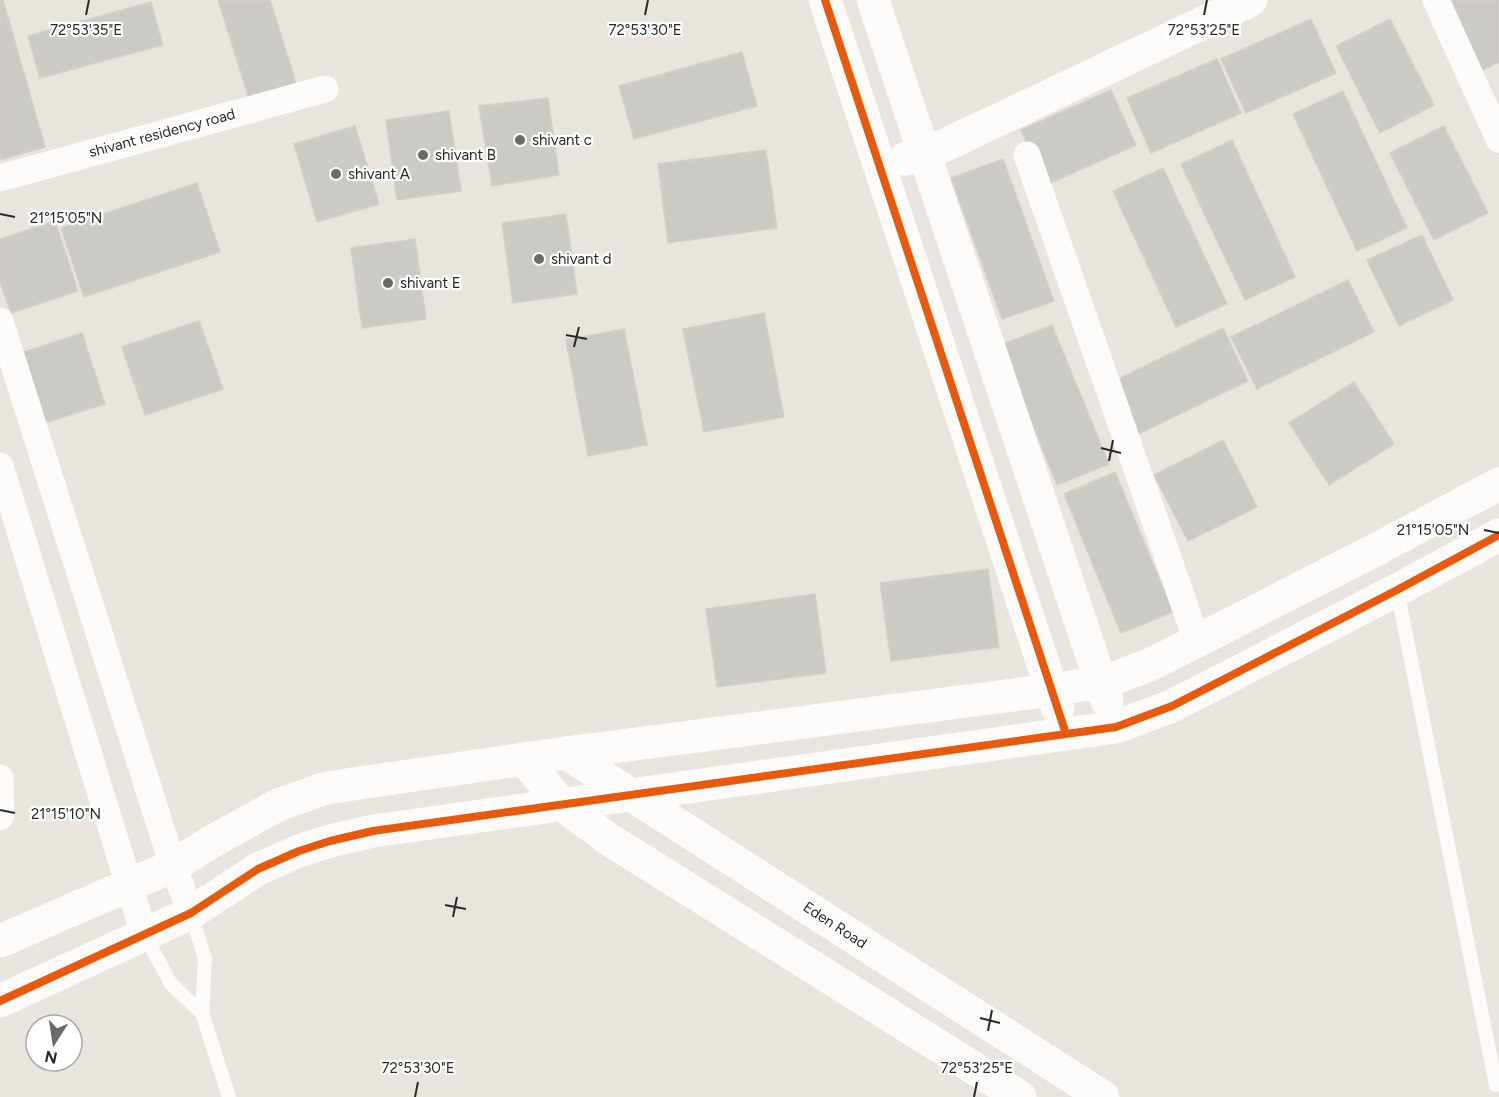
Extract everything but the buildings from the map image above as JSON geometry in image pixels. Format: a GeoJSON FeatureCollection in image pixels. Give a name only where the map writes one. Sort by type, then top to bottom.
{"type":"FeatureCollection","features":[{"type":"Feature","properties":{"kind":"street"},"geometry":{"type":"LineString","coordinates":[[825,0],[1066,734]]}},
{"type":"Feature","properties":{"kind":"street"},"geometry":{"type":"LineString","coordinates":[[873,0],[1116,726]]}},
{"type":"Feature","properties":{"kind":"street"},"geometry":{"type":"LineString","coordinates":[[879,166],[924,155],[1202,11],[1251,0]]}},
{"type":"Feature","properties":{"kind":"street"},"geometry":{"type":"LineString","coordinates":[[1436,0],[1499,139]]}},
{"type":"Feature","properties":{"kind":"street","name":"shivant residency road"},"geometry":{"type":"LineString","coordinates":[[0,178],[325,89]]}},
{"type":"Feature","properties":{"kind":"street"},"geometry":{"type":"LineString","coordinates":[[1027,155],[1197,641]]}},
{"type":"Feature","properties":{"kind":"street"},"geometry":{"type":"LineString","coordinates":[[0,321],[4,350],[173,866],[191,913]]}},
{"type":"Feature","properties":{"kind":"street"},"geometry":{"type":"LineString","coordinates":[[0,466],[144,934]]}},
{"type":"Feature","properties":{"kind":"street"},"geometry":{"type":"LineString","coordinates":[[0,941],[173,866],[278,805],[326,788],[566,753],[1101,682],[1154,663],[1376,550],[1499,484]]}},
{"type":"Feature","properties":{"kind":"street"},"geometry":{"type":"LineString","coordinates":[[0,1001],[191,913],[258,869],[299,851],[330,841],[374,831],[1116,726],[1172,706],[1499,536]]}},
{"type":"Feature","properties":{"kind":"street","name":"Eden Road"},"geometry":{"type":"LineString","coordinates":[[566,753],[1103,1097]]}},
{"type":"Feature","properties":{"kind":"street"},"geometry":{"type":"LineString","coordinates":[[524,759],[562,804],[610,840],[1020,1097]]}},
{"type":"Feature","properties":{"kind":"street"},"geometry":{"type":"LineString","coordinates":[[0,778],[2,814],[0,817]]}},
{"type":"Feature","properties":{"kind":"lane"},"geometry":{"type":"LineString","coordinates":[[1397,590],[1496,1085]]}},
{"type":"Feature","properties":{"kind":"lane"},"geometry":{"type":"LineString","coordinates":[[191,913],[205,959],[202,1013],[229,1097]]}},
{"type":"Feature","properties":{"kind":"lane"},"geometry":{"type":"LineString","coordinates":[[144,934],[171,984],[202,1013]]}},
{"type":"Feature","properties":{"kind":"cycle path"},"geometry":{"type":"LineString","coordinates":[[825,0],[1066,734]]}},
{"type":"Feature","properties":{"kind":"cycle path"},"geometry":{"type":"LineString","coordinates":[[0,1001],[191,913],[258,869],[299,851],[330,841],[373,831],[1116,727],[1172,706],[1499,535]]}},
{"type":"Feature","properties":{"kind":"place","name":"shivant c"},"geometry":{"type":"Point","coordinates":[520,140]}},
{"type":"Feature","properties":{"kind":"place","name":"shivant B"},"geometry":{"type":"Point","coordinates":[423,155]}},
{"type":"Feature","properties":{"kind":"place","name":"shivant A"},"geometry":{"type":"Point","coordinates":[336,174]}},
{"type":"Feature","properties":{"kind":"place","name":"shivant d"},"geometry":{"type":"Point","coordinates":[539,259]}},
{"type":"Feature","properties":{"kind":"place","name":"shivant E"},"geometry":{"type":"Point","coordinates":[388,283]}}]}
